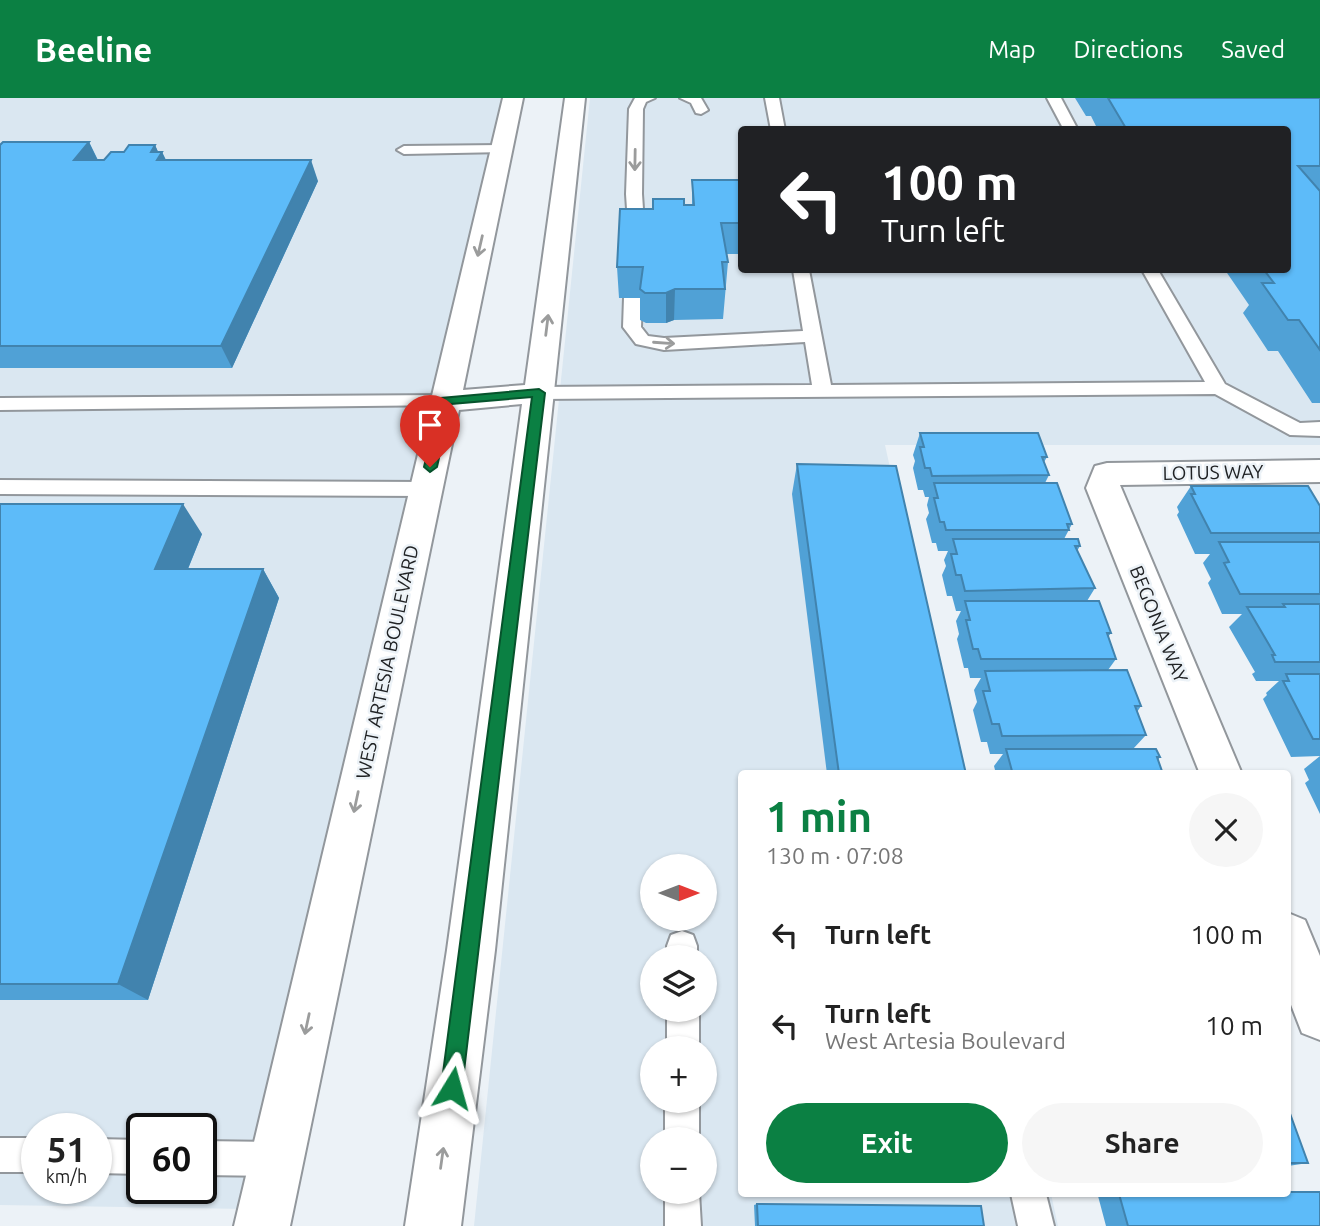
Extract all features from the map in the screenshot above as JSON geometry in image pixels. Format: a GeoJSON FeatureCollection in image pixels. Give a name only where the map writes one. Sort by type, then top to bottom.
{"type":"FeatureCollection","features":[{"type":"Feature","properties":{"kind":"main road","name":"WEST ARTESIA BOULEVARD"},"geometry":{"type":"LineString","coordinates":[[262,1226],[513,98]]}},
{"type":"Feature","properties":{"kind":"main road"},"geometry":{"type":"LineString","coordinates":[[433,1226],[471,950],[575,98]]}},
{"type":"Feature","properties":{"kind":"main road"},"geometry":{"type":"LineString","coordinates":[[445,401],[539,393]]}},
{"type":"Feature","properties":{"kind":"main road","name":"LOTUS WAY"},"geometry":{"type":"LineString","coordinates":[[1107,474],[1320,471]]}},
{"type":"Feature","properties":{"kind":"main road","name":"BEGONIA WAY"},"geometry":{"type":"LineString","coordinates":[[1107,474],[1103,488],[1219,770]]}},
{"type":"Feature","properties":{"kind":"main road"},"geometry":{"type":"LineString","coordinates":[[1291,944],[1320,1015]]}},
{"type":"Feature","properties":{"kind":"lane"},"geometry":{"type":"LineString","coordinates":[[637,239],[634,194],[636,109],[641,99],[648,98]]}},
{"type":"Feature","properties":{"kind":"lane"},"geometry":{"type":"LineString","coordinates":[[687,98],[696,100],[701,110]]}},
{"type":"Feature","properties":{"kind":"lane"},"geometry":{"type":"LineString","coordinates":[[772,98],[777,126]]}},
{"type":"Feature","properties":{"kind":"lane"},"geometry":{"type":"LineString","coordinates":[[1054,98],[1069,126]]}},
{"type":"Feature","properties":{"kind":"lane"},"geometry":{"type":"LineString","coordinates":[[404,150],[502,149]]}},
{"type":"Feature","properties":{"kind":"lane"},"geometry":{"type":"LineString","coordinates":[[802,273],[823,392]]}},
{"type":"Feature","properties":{"kind":"lane"},"geometry":{"type":"LineString","coordinates":[[1152,273],[1218,388]]}},
{"type":"Feature","properties":{"kind":"lane"},"geometry":{"type":"LineString","coordinates":[[633,298],[632,327],[642,340],[664,344],[812,336]]}},
{"type":"Feature","properties":{"kind":"lane"},"geometry":{"type":"LineString","coordinates":[[539,393],[1218,388],[1297,430],[1320,429]]}},
{"type":"Feature","properties":{"kind":"lane"},"geometry":{"type":"LineString","coordinates":[[0,404],[445,401]]}},
{"type":"Feature","properties":{"kind":"lane"},"geometry":{"type":"LineString","coordinates":[[0,487],[426,489]]}},
{"type":"Feature","properties":{"kind":"lane"},"geometry":{"type":"LineString","coordinates":[[0,1155],[21,1156]]}},
{"type":"Feature","properties":{"kind":"lane"},"geometry":{"type":"LineString","coordinates":[[217,1158],[277,1159]]}},
{"type":"Feature","properties":{"kind":"lane"},"geometry":{"type":"LineString","coordinates":[[1030,1197],[1036,1226]]}},
{"type":"Feature","properties":{"kind":"lane"},"geometry":{"type":"LineString","coordinates":[[682,1204],[683,1226]]}},
{"type":"Feature","properties":{"kind":"shaded area"},"geometry":{"type":"Polygon","coordinates":[[[0,98],[505,98],[246,1209],[0,1205],[0,98]]]}},
{"type":"Feature","properties":{"kind":"shaded area"},"geometry":{"type":"Polygon","coordinates":[[[590,98],[1320,98],[1320,445],[885,445],[956,770],[738,770],[738,1197],[1052,1197],[1058,1226],[474,1226],[590,98]]]}},
{"type":"Feature","properties":{"kind":"building"},"geometry":{"type":"Polygon","coordinates":[[[1108,98],[1320,98],[1320,166],[1298,166],[1320,191],[1320,350],[1299,320],[1288,320],[1262,283],[1274,283],[1266,273],[1291,273],[1291,126],[1125,126],[1108,98]]]}},
{"type":"Feature","properties":{"kind":"building"},"geometry":{"type":"Polygon","coordinates":[[[3,142],[89,142],[74,160],[104,160],[111,152],[124,152],[129,145],[155,145],[151,152],[162,152],[157,160],[311,160],[221,346],[0,346],[0,145],[3,142]]]}},
{"type":"Feature","properties":{"kind":"building"},"geometry":{"type":"Polygon","coordinates":[[[692,180],[738,180],[738,223],[721,223],[728,262],[722,262],[725,289],[675,289],[666,293],[645,293],[640,289],[643,267],[617,267],[620,209],[653,209],[653,199],[684,199],[684,205],[694,205],[692,180]]]}},
{"type":"Feature","properties":{"kind":"building"},"geometry":{"type":"Polygon","coordinates":[[[920,433],[1038,433],[1047,457],[1042,457],[1049,475],[932,476],[930,468],[925,468],[920,433]]]}},
{"type":"Feature","properties":{"kind":"building"},"geometry":{"type":"Polygon","coordinates":[[[797,464],[896,466],[965,770],[838,770],[797,464]]]}},
{"type":"Feature","properties":{"kind":"building"},"geometry":{"type":"Polygon","coordinates":[[[934,483],[1057,483],[1072,524],[1067,524],[1069,530],[946,530],[944,522],[940,522],[934,498],[938,498],[934,483]]]}},
{"type":"Feature","properties":{"kind":"building"},"geometry":{"type":"Polygon","coordinates":[[[1191,486],[1308,486],[1320,506],[1320,533],[1211,533],[1191,494],[1195,494],[1191,486]]]}},
{"type":"Feature","properties":{"kind":"building"},"geometry":{"type":"Polygon","coordinates":[[[0,504],[183,504],[155,569],[263,569],[118,984],[0,984],[0,504]]]}},
{"type":"Feature","properties":{"kind":"building"},"geometry":{"type":"Polygon","coordinates":[[[953,539],[1078,539],[1080,546],[1075,546],[1095,588],[965,591],[961,575],[956,575],[951,554],[957,554],[953,539]]]}},
{"type":"Feature","properties":{"kind":"building"},"geometry":{"type":"Polygon","coordinates":[[[1219,542],[1320,542],[1320,594],[1240,594],[1224,563],[1229,562],[1219,542]]]}},
{"type":"Feature","properties":{"kind":"building"},"geometry":{"type":"Polygon","coordinates":[[[965,601],[1099,601],[1111,633],[1107,633],[1116,659],[981,659],[978,649],[973,649],[966,620],[970,620],[965,601]]]}},
{"type":"Feature","properties":{"kind":"building"},"geometry":{"type":"Polygon","coordinates":[[[1283,604],[1320,604],[1320,662],[1275,662],[1272,655],[1275,655],[1247,607],[1285,607],[1283,604]]]}},
{"type":"Feature","properties":{"kind":"building"},"geometry":{"type":"Polygon","coordinates":[[[1127,670],[1141,706],[1135,706],[1146,735],[1002,736],[999,724],[992,724],[983,691],[990,691],[985,671],[1127,670]]]}},
{"type":"Feature","properties":{"kind":"building"},"geometry":{"type":"Polygon","coordinates":[[[1286,674],[1320,674],[1320,739],[1313,739],[1283,681],[1289,681],[1286,674]]]}},
{"type":"Feature","properties":{"kind":"building"},"geometry":{"type":"Polygon","coordinates":[[[1006,749],[1156,749],[1162,770],[1012,770],[1006,749]]]}},
{"type":"Feature","properties":{"kind":"building"},"geometry":{"type":"Polygon","coordinates":[[[1291,1116],[1308,1163],[1291,1163],[1291,1116]]]}},
{"type":"Feature","properties":{"kind":"building"},"geometry":{"type":"Polygon","coordinates":[[[1291,1192],[1320,1192],[1320,1226],[1128,1226],[1120,1197],[1291,1197],[1291,1192]]]}},
{"type":"Feature","properties":{"kind":"building"},"geometry":{"type":"Polygon","coordinates":[[[757,1204],[981,1206],[984,1226],[758,1226],[757,1204]]]}},
{"type":"Feature","properties":{"kind":"route"},"geometry":{"type":"LineString","coordinates":[[430,467],[445,401],[539,393],[452,1088]]}}]}
